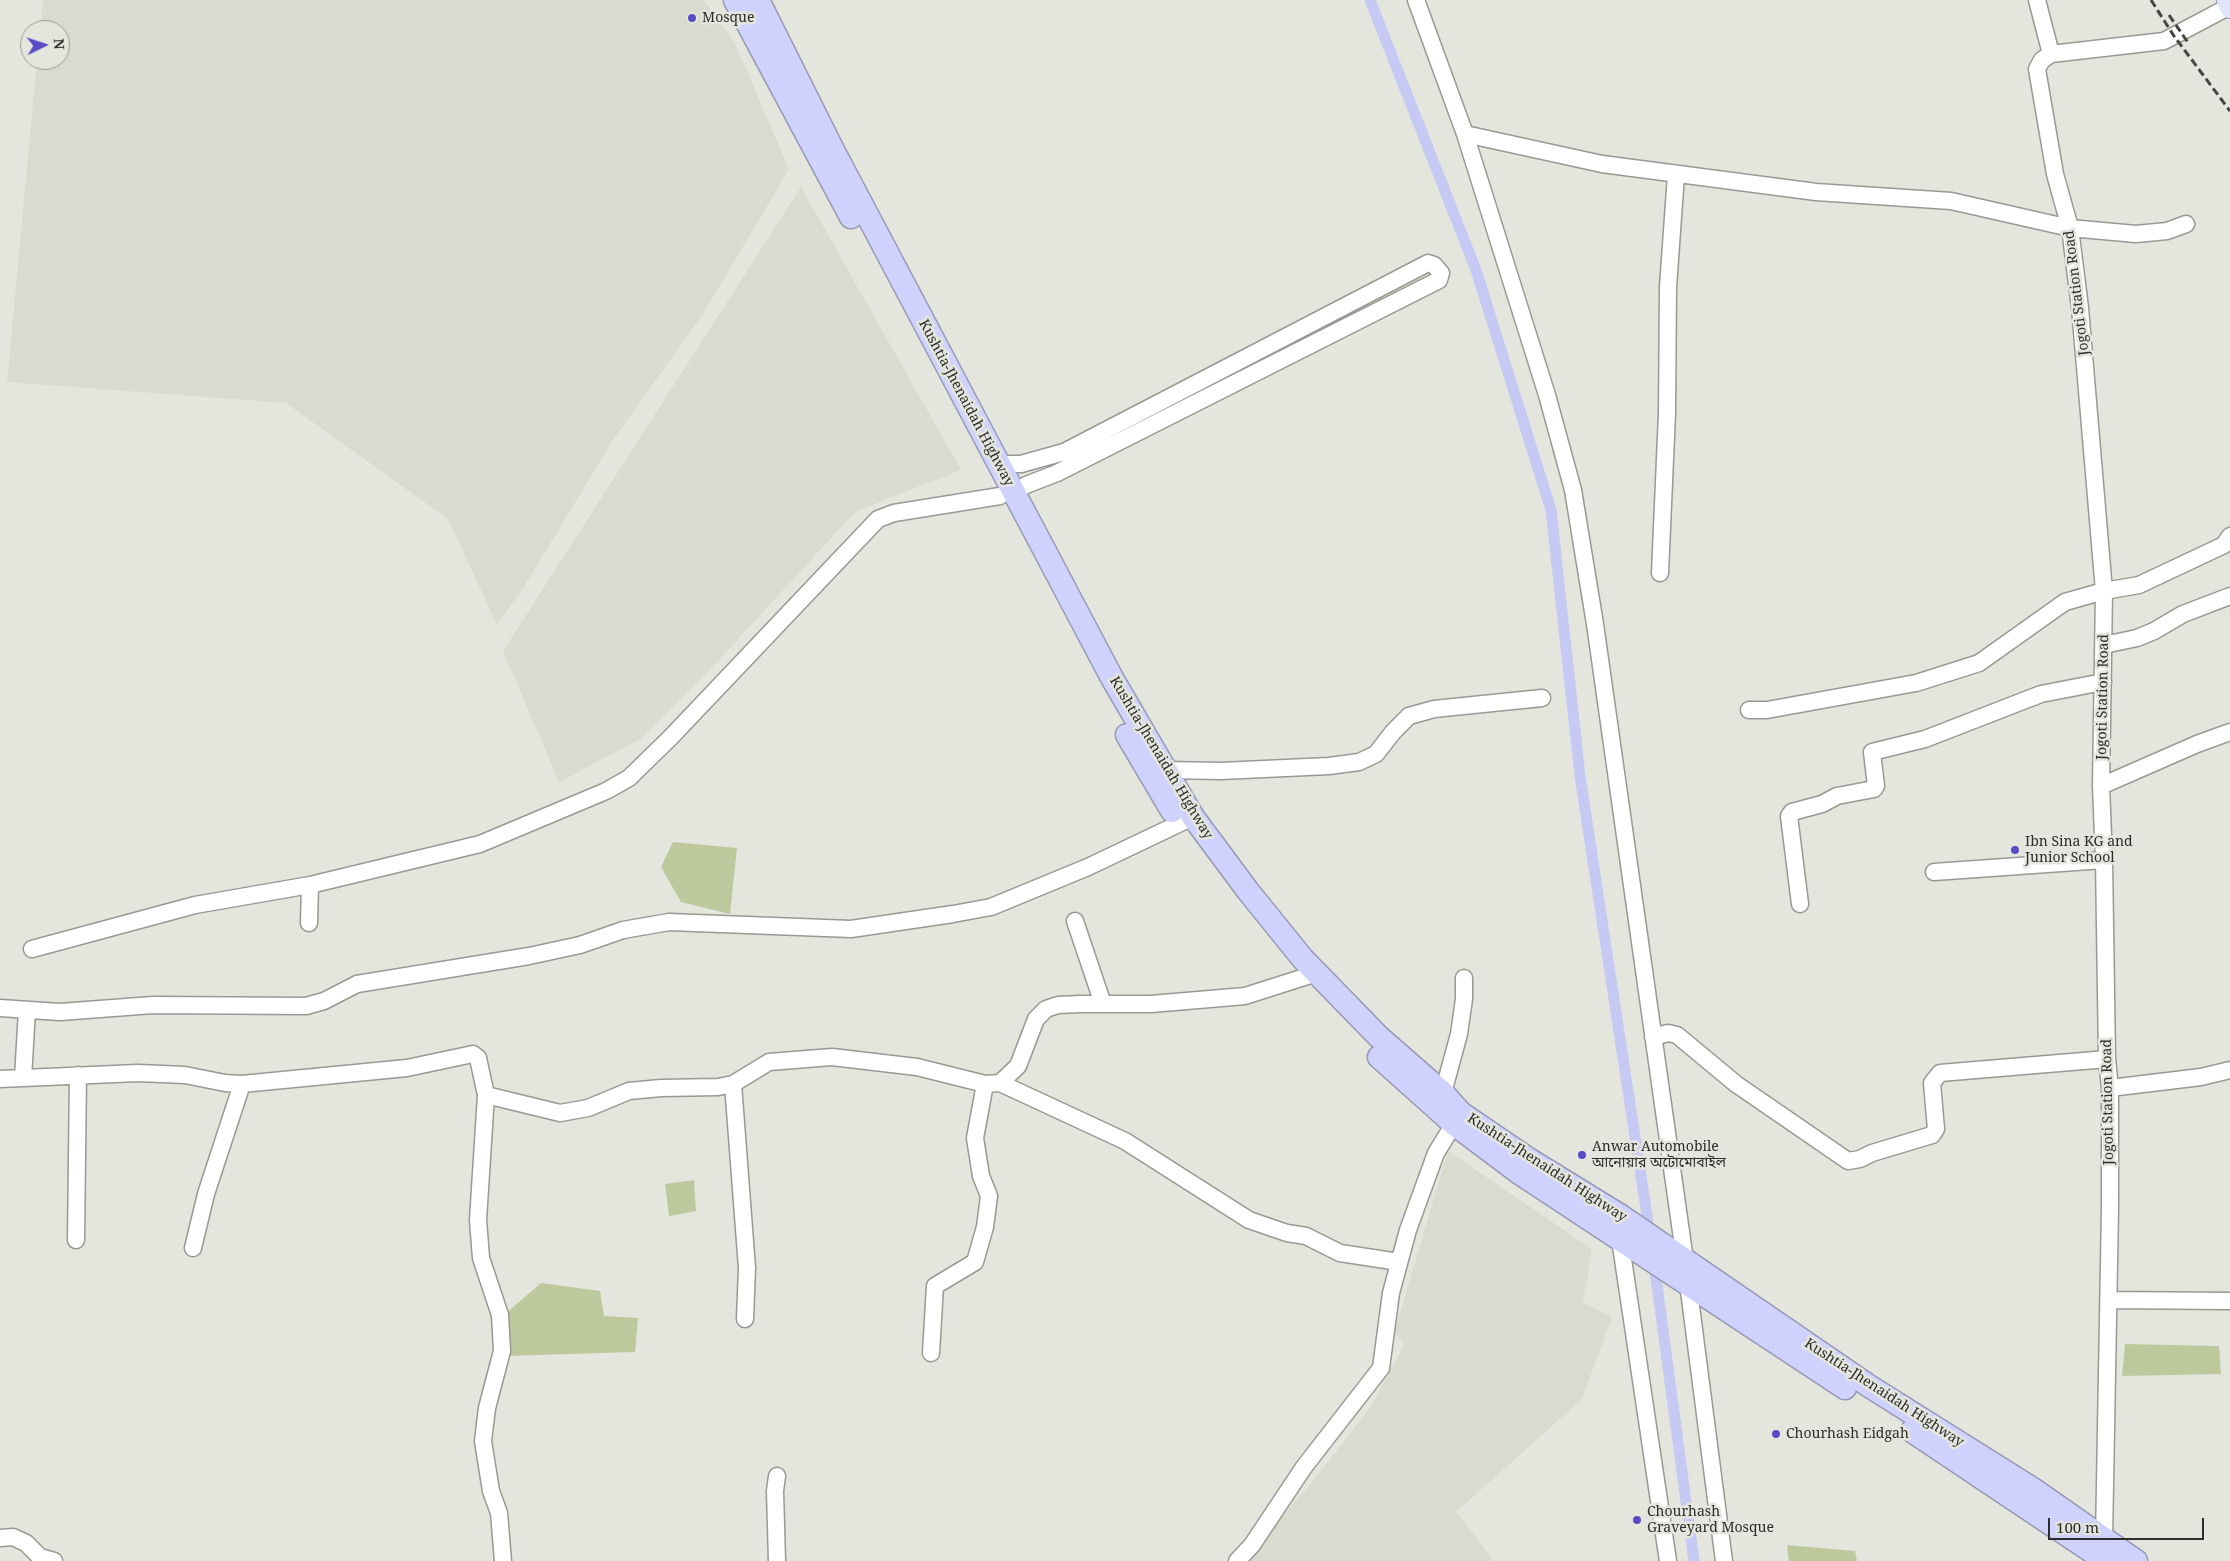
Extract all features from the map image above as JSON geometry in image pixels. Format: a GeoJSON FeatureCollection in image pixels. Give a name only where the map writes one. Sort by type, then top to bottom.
{"type":"FeatureCollection","features":[{"type":"Feature","properties":{"kind":"highway","name":"Kushtia-Jhenaidah Highway"},"geometry":{"type":"LineString","coordinates":[[735,0],[1001,482],[1165,770],[1187,820]]}},
{"type":"Feature","properties":{"kind":"highway","name":"Kushtia-Jhenaidah Highway"},"geometry":{"type":"LineString","coordinates":[[758,0],[1001,482],[1101,688],[1187,820],[1228,877],[1368,1047],[1457,1118],[1518,1172],[1622,1240],[1683,1273],[1856,1386],[2033,1489],[2101,1554],[2136,1561]]}},
{"type":"Feature","properties":{"kind":"highway","name":"Kushtia-Jhenaidah Highway"},"geometry":{"type":"LineString","coordinates":[[1309,976],[1443,1092],[1457,1118],[1621,1216],[1683,1273]]}},
{"type":"Feature","properties":{"kind":"street"},"geometry":{"type":"LineString","coordinates":[[1416,0],[1465,134],[1547,395],[1573,490],[1595,624],[1724,1561]]}},
{"type":"Feature","properties":{"kind":"street"},"geometry":{"type":"LineString","coordinates":[[2037,0],[2051,54],[2164,41],[2229,5]]}},
{"type":"Feature","properties":{"kind":"street","name":"Jogoti Station Road"},"geometry":{"type":"LineString","coordinates":[[2051,54],[2042,60],[2037,69],[2055,174],[2070,228],[2082,328],[2104,591],[2101,786],[2107,1059],[2110,1088],[2109,1300],[2101,1554]]}},
{"type":"Feature","properties":{"kind":"street"},"geometry":{"type":"LineString","coordinates":[[1465,134],[1602,164],[1816,192],[1951,201],[2070,228],[2136,234],[2167,231],[2186,224]]}},
{"type":"Feature","properties":{"kind":"street"},"geometry":{"type":"LineString","coordinates":[[1660,573],[1667,413],[1668,287],[1676,175]]}},
{"type":"Feature","properties":{"kind":"street"},"geometry":{"type":"LineString","coordinates":[[32,949],[196,905],[310,885],[480,844],[606,791],[629,778],[878,519],[1001,482],[1026,485],[1056,473],[1440,280],[1441,274],[1434,265],[1428,263],[1064,452],[1021,464],[1001,482]]}},
{"type":"Feature","properties":{"kind":"street"},"geometry":{"type":"LineString","coordinates":[[1749,710],[1767,710],[1916,683],[1979,664],[2065,602],[2104,591],[2139,585],[2224,545],[2230,536]]}},
{"type":"Feature","properties":{"kind":"street"},"geometry":{"type":"LineString","coordinates":[[2104,645],[2137,638],[2154,631],[2183,614],[2230,596]]}},
{"type":"Feature","properties":{"kind":"street"},"geometry":{"type":"LineString","coordinates":[[1800,904],[1789,816],[1792,812],[1822,804],[1837,796],[1874,788],[1876,786],[1872,752],[1925,739],[2041,694],[2103,682]]}},
{"type":"Feature","properties":{"kind":"street"},"geometry":{"type":"LineString","coordinates":[[1165,770],[1257,770],[1329,766],[1359,762],[1376,754],[1392,732],[1410,716],[1434,709],[1542,698]]}},
{"type":"Feature","properties":{"kind":"street"},"geometry":{"type":"LineString","coordinates":[[2101,786],[2197,744],[2230,732]]}},
{"type":"Feature","properties":{"kind":"street"},"geometry":{"type":"LineString","coordinates":[[0,1008],[60,1012],[153,1005],[306,1006],[324,1001],[357,984],[529,956],[580,945],[623,930],[669,922],[851,929],[953,914],[991,907],[1088,867],[1187,820]]}},
{"type":"Feature","properties":{"kind":"street"},"geometry":{"type":"LineString","coordinates":[[1934,872],[2104,860]]}},
{"type":"Feature","properties":{"kind":"street"},"geometry":{"type":"LineString","coordinates":[[309,923],[310,885]]}},
{"type":"Feature","properties":{"kind":"street"},"geometry":{"type":"LineString","coordinates":[[1075,921],[1102,1004]]}},
{"type":"Feature","properties":{"kind":"street"},"geometry":{"type":"LineString","coordinates":[[931,1353],[935,1286],[975,1262],[986,1226],[988,1196],[981,1176],[975,1138],[992,1084],[1018,1066],[1036,1019],[1046,1009],[1058,1005],[1151,1004],[1245,996],[1309,976]]}},
{"type":"Feature","properties":{"kind":"street"},"geometry":{"type":"LineString","coordinates":[[1443,1092],[1459,1034],[1464,999],[1464,978]]}},
{"type":"Feature","properties":{"kind":"street"},"geometry":{"type":"LineString","coordinates":[[23,1078],[27,1010]]}},
{"type":"Feature","properties":{"kind":"street"},"geometry":{"type":"LineString","coordinates":[[1653,1036],[1668,1033],[1677,1035],[1736,1084],[1848,1161],[1860,1159],[1872,1153],[1932,1135],[1936,1129],[1932,1083],[1940,1073],[2107,1059]]}},
{"type":"Feature","properties":{"kind":"street"},"geometry":{"type":"LineString","coordinates":[[0,1080],[138,1073],[185,1075],[225,1083],[242,1084],[407,1068],[473,1054],[478,1058],[486,1095],[480,1184],[480,1251],[500,1314],[502,1351],[488,1408],[483,1441],[491,1492],[499,1513],[503,1561]]}},
{"type":"Feature","properties":{"kind":"street"},"geometry":{"type":"LineString","coordinates":[[486,1095],[560,1113],[588,1108],[629,1091],[661,1088],[718,1087],[733,1084],[769,1062],[832,1057],[917,1067],[992,1084],[1125,1141],[1250,1220],[1287,1233],[1306,1236],[1340,1253],[1399,1262]]}},
{"type":"Feature","properties":{"kind":"street"},"geometry":{"type":"LineString","coordinates":[[2110,1088],[2201,1077],[2230,1070]]}},
{"type":"Feature","properties":{"kind":"street"},"geometry":{"type":"LineString","coordinates":[[76,1240],[78,1075]]}},
{"type":"Feature","properties":{"kind":"street"},"geometry":{"type":"LineString","coordinates":[[192,1248],[206,1194],[242,1084]]}},
{"type":"Feature","properties":{"kind":"street"},"geometry":{"type":"LineString","coordinates":[[733,1084],[747,1268],[744,1320]]}},
{"type":"Feature","properties":{"kind":"street"},"geometry":{"type":"LineString","coordinates":[[1237,1561],[1252,1545],[1304,1467],[1381,1368],[1391,1293],[1408,1230],[1436,1153],[1457,1118]]}},
{"type":"Feature","properties":{"kind":"street"},"geometry":{"type":"LineString","coordinates":[[1622,1240],[1668,1561]]}},
{"type":"Feature","properties":{"kind":"street"},"geometry":{"type":"LineString","coordinates":[[2109,1300],[2230,1301]]}},
{"type":"Feature","properties":{"kind":"street"},"geometry":{"type":"LineString","coordinates":[[777,1476],[775,1491],[778,1561]]}},
{"type":"Feature","properties":{"kind":"street"},"geometry":{"type":"LineString","coordinates":[[0,1538],[13,1537],[26,1544],[40,1557],[54,1561]]}},
{"type":"Feature","properties":{"kind":"shaded area"},"geometry":{"type":"Polygon","coordinates":[[[43,0],[704,0],[734,41],[789,169],[703,314],[613,440],[523,588],[497,625],[448,519],[286,403],[7,382],[36,70],[70,70],[70,20],[41,20],[43,0]]]}},
{"type":"Feature","properties":{"kind":"shaded area"},"geometry":{"type":"Polygon","coordinates":[[[801,187],[961,470],[855,512],[716,663],[640,739],[559,782],[503,651],[801,187]]]}},
{"type":"Feature","properties":{"kind":"shaded area"},"geometry":{"type":"Polygon","coordinates":[[[1448,1151],[1592,1249],[1583,1303],[1612,1317],[1582,1399],[1456,1512],[1494,1561],[1243,1561],[1313,1481],[1371,1406],[1405,1344],[1394,1333],[1448,1151]]]}},
{"type":"Feature","properties":{"kind":"green space"},"geometry":{"type":"Polygon","coordinates":[[[673,842],[737,848],[730,914],[681,902],[661,867],[673,842]]]}},
{"type":"Feature","properties":{"kind":"green space"},"geometry":{"type":"Polygon","coordinates":[[[694,1180],[696,1211],[669,1216],[665,1184],[694,1180]]]}},
{"type":"Feature","properties":{"kind":"green space"},"geometry":{"type":"Polygon","coordinates":[[[541,1283],[600,1291],[604,1316],[638,1318],[635,1352],[507,1356],[504,1315],[541,1283]]]}},
{"type":"Feature","properties":{"kind":"green space"},"geometry":{"type":"Polygon","coordinates":[[[2125,1344],[2219,1346],[2221,1374],[2122,1376],[2125,1344]]]}},
{"type":"Feature","properties":{"kind":"green space"},"geometry":{"type":"Polygon","coordinates":[[[1787,1545],[1855,1551],[1857,1561],[1789,1561],[1787,1545]]]}},
{"type":"Feature","properties":{"kind":"waterway"},"geometry":{"type":"LineString","coordinates":[[1370,0],[1476,270],[1551,510],[1580,776],[1650,1235]]}},
{"type":"Feature","properties":{"kind":"waterway"},"geometry":{"type":"LineString","coordinates":[[1654,1263],[1694,1561]]}},
{"type":"Feature","properties":{"kind":"railway"},"geometry":{"type":"LineString","coordinates":[[2151,0],[2174,36],[2230,111]]}},
{"type":"Feature","properties":{"kind":"railway"},"geometry":{"type":"LineString","coordinates":[[2169,15],[2189,44]]}},
{"type":"Feature","properties":{"kind":"place","name":"Mosque"},"geometry":{"type":"Point","coordinates":[692,18]}},
{"type":"Feature","properties":{"kind":"place","name":"Ibn Sina KG and Junior School"},"geometry":{"type":"Point","coordinates":[2015,850]}},
{"type":"Feature","properties":{"kind":"place","name":"Anwar Automobile আনোয়ার অটোমোবাইল"},"geometry":{"type":"Point","coordinates":[1582,1155]}},
{"type":"Feature","properties":{"kind":"place","name":"Chourhash Eidgah"},"geometry":{"type":"Point","coordinates":[1776,1434]}},
{"type":"Feature","properties":{"kind":"place","name":"Chourhash Graveyard Mosque"},"geometry":{"type":"Point","coordinates":[1637,1520]}}]}
